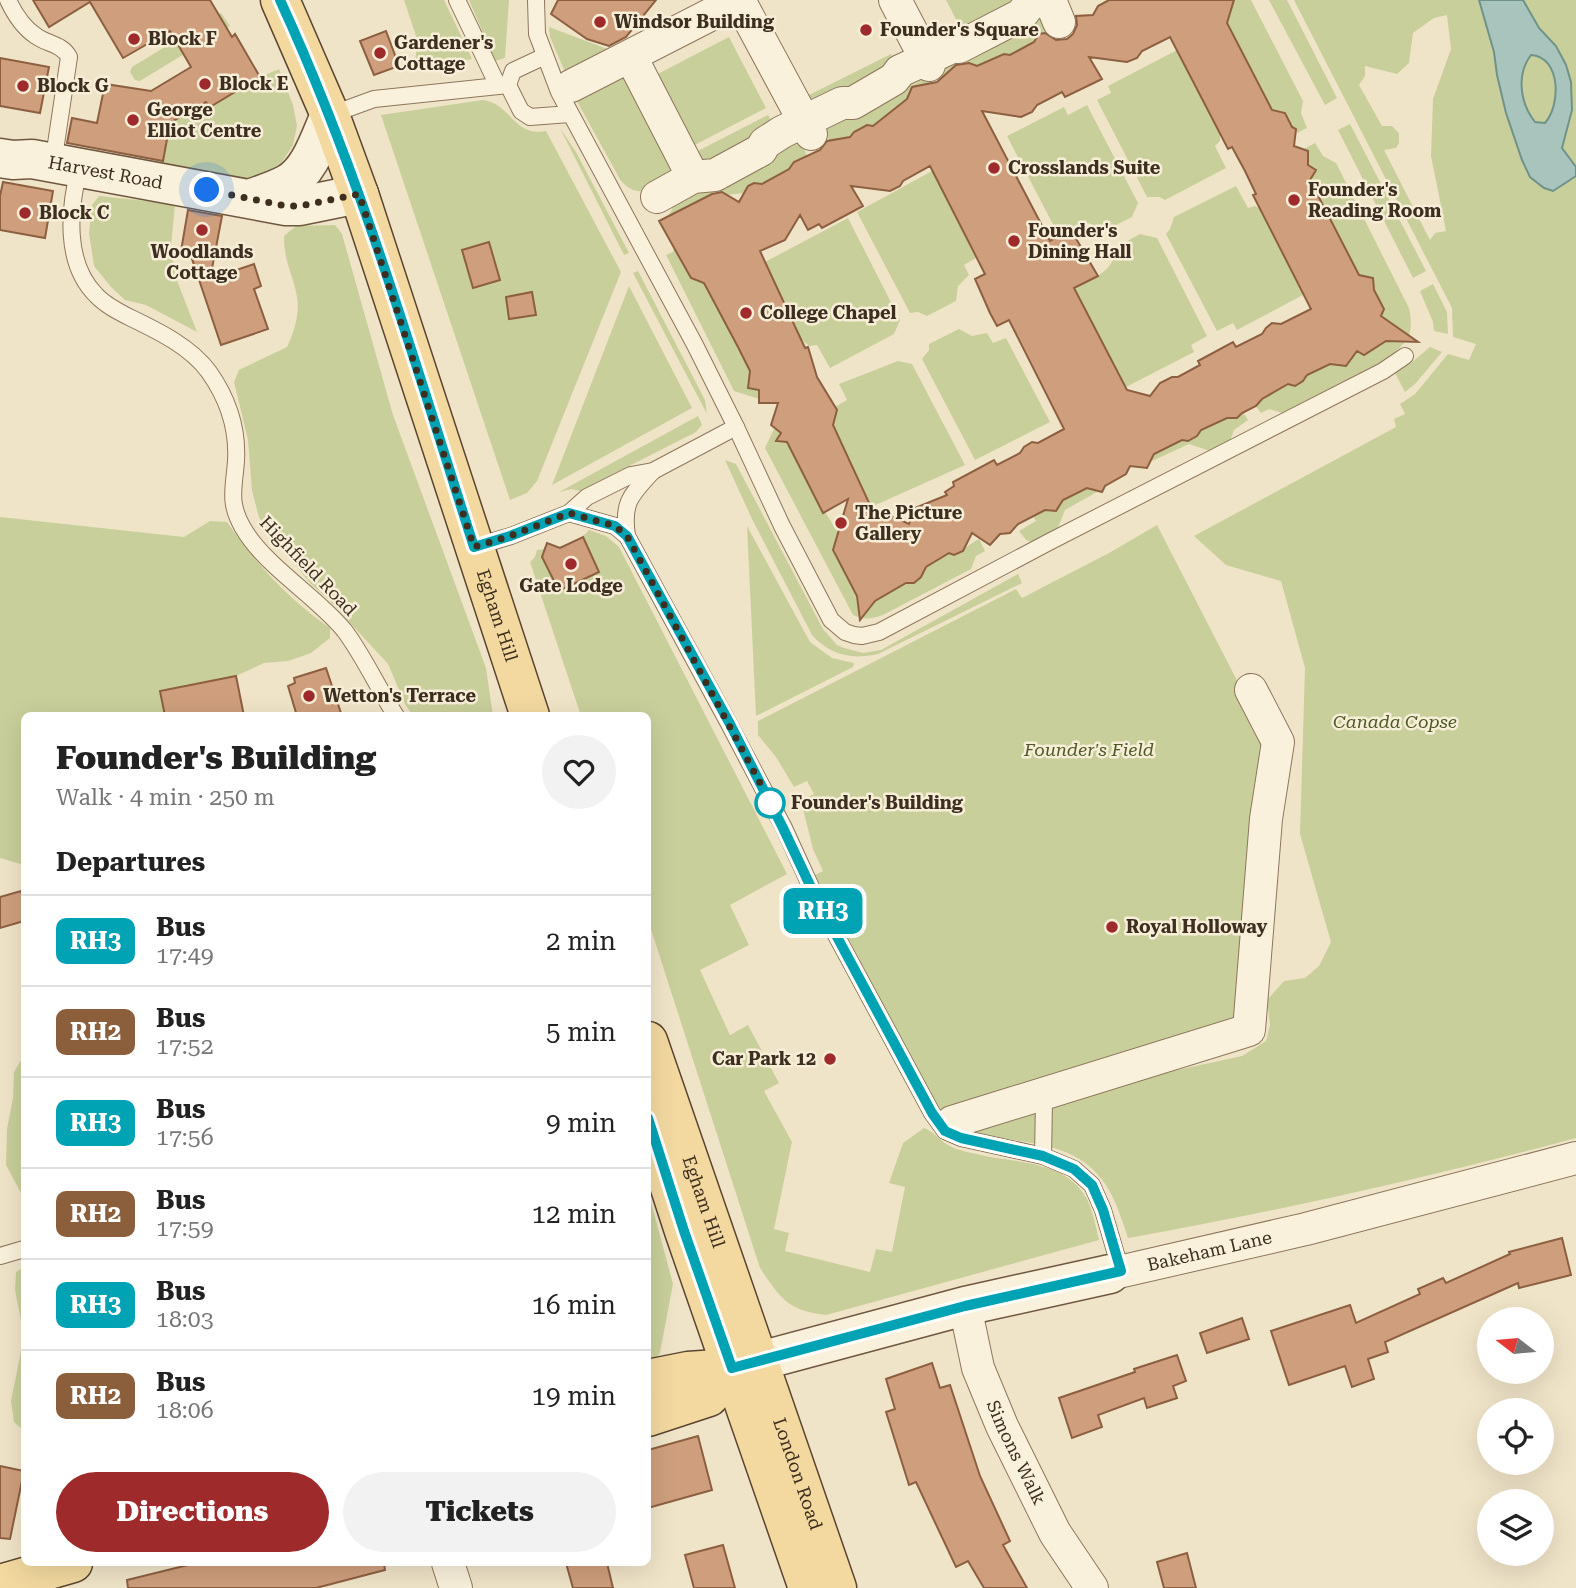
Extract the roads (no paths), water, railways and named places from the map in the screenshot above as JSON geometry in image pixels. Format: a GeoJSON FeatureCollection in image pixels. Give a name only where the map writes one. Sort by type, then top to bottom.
{"type":"FeatureCollection","features":[{"type":"Feature","properties":{"kind":"main road","name":"Egham Hill"},"geometry":{"type":"LineString","coordinates":[[280,0],[330,115],[359,194],[529,712]]}},
{"type":"Feature","properties":{"kind":"main road","name":"Egham Hill"},"geometry":{"type":"LineString","coordinates":[[651,1051],[746,1365]]}},
{"type":"Feature","properties":{"kind":"main road","name":"Egham Hill"},"geometry":{"type":"LineString","coordinates":[[651,1127],[684,1231],[746,1365]]}},
{"type":"Feature","properties":{"kind":"main road"},"geometry":{"type":"LineString","coordinates":[[651,1378],[688,1371],[746,1365]]}},
{"type":"Feature","properties":{"kind":"main road"},"geometry":{"type":"LineString","coordinates":[[651,1416],[709,1397],[746,1365]]}},
{"type":"Feature","properties":{"kind":"main road","name":"London Road"},"geometry":{"type":"LineString","coordinates":[[746,1365],[808,1588]]}},
{"type":"Feature","properties":{"kind":"main road","name":"London Road"},"geometry":{"type":"LineString","coordinates":[[746,1365],[837,1588]]}},
{"type":"Feature","properties":{"kind":"main road"},"geometry":{"type":"LineString","coordinates":[[0,1584],[63,1566]]}},
{"type":"Feature","properties":{"kind":"street"},"geometry":{"type":"LineString","coordinates":[[567,97],[631,57],[739,0],[807,128]]}},
{"type":"Feature","properties":{"kind":"street"},"geometry":{"type":"LineString","coordinates":[[895,0],[927,62]]}},
{"type":"Feature","properties":{"kind":"street"},"geometry":{"type":"LineString","coordinates":[[641,206],[694,177],[715,175],[761,150],[765,143],[807,128],[842,103],[853,103],[894,79],[901,71],[927,62],[952,47],[960,47],[1021,15],[1030,4],[1049,7]]}},
{"type":"Feature","properties":{"kind":"street"},"geometry":{"type":"LineString","coordinates":[[631,57],[694,177]]}},
{"type":"Feature","properties":{"kind":"street"},"geometry":{"type":"LineString","coordinates":[[252,198],[289,183],[305,167],[330,115]]}},
{"type":"Feature","properties":{"kind":"street","name":"Harvest Road"},"geometry":{"type":"LineString","coordinates":[[0,158],[32,159],[286,206],[300,206],[359,194]]}},
{"type":"Feature","properties":{"kind":"street"},"geometry":{"type":"LineString","coordinates":[[952,1122],[1248,1030],[1266,820],[1278,743],[1251,690]]}},
{"type":"Feature","properties":{"kind":"street","name":"Bakeham Lane"},"geometry":{"type":"LineString","coordinates":[[746,1365],[965,1306],[1306,1229],[1576,1158]]}},
{"type":"Feature","properties":{"kind":"street","name":"Simons Walk"},"geometry":{"type":"LineString","coordinates":[[965,1306],[978,1368],[1002,1426],[1055,1533],[1091,1588]]}},
{"type":"Feature","properties":{"kind":"street"},"geometry":{"type":"LineString","coordinates":[[449,1566],[456,1588]]}},
{"type":"Feature","properties":{"kind":"lane","name":"Highfield Road"},"geometry":{"type":"LineString","coordinates":[[8,0],[13,12],[35,36],[60,47],[69,57],[66,166],[75,262],[95,294],[111,306],[173,340],[208,370],[233,418],[236,461],[233,506],[244,530],[283,572],[344,630],[394,712]]}},
{"type":"Feature","properties":{"kind":"lane"},"geometry":{"type":"LineString","coordinates":[[457,0],[503,86],[521,111],[530,117],[567,97]]}},
{"type":"Feature","properties":{"kind":"lane"},"geometry":{"type":"LineString","coordinates":[[536,0],[537,34],[545,56],[567,97],[641,206],[736,427],[782,526],[831,620],[845,632],[871,635],[1383,371],[1405,356]]}},
{"type":"Feature","properties":{"kind":"lane"},"geometry":{"type":"LineString","coordinates":[[503,86],[513,71],[545,56]]}},
{"type":"Feature","properties":{"kind":"lane"},"geometry":{"type":"LineString","coordinates":[[330,115],[374,99],[503,86]]}},
{"type":"Feature","properties":{"kind":"lane"},"geometry":{"type":"LineString","coordinates":[[474,547],[569,513],[587,497],[631,475],[653,471],[736,427]]}},
{"type":"Feature","properties":{"kind":"lane"},"geometry":{"type":"LineString","coordinates":[[653,471],[629,498],[624,517],[627,536],[730,724],[816,898],[939,1122],[945,1131],[961,1138],[1043,1156],[1074,1169],[1092,1185],[1103,1210],[1115,1273]]}},
{"type":"Feature","properties":{"kind":"lane"},"geometry":{"type":"LineString","coordinates":[[569,513],[615,526],[627,536]]}},
{"type":"Feature","properties":{"kind":"lane"},"geometry":{"type":"LineString","coordinates":[[1042,1094],[1043,1156]]}},
{"type":"Feature","properties":{"kind":"lane"},"geometry":{"type":"LineString","coordinates":[[0,1256],[21,1250]]}},
{"type":"Feature","properties":{"kind":"water"},"geometry":{"type":"Polygon","coordinates":[[[1479,0],[1523,0],[1539,28],[1556,46],[1566,65],[1571,82],[1572,110],[1562,148],[1576,167],[1576,176],[1553,191],[1544,188],[1530,177],[1522,160],[1506,113],[1494,52],[1479,0]],[[1531,55],[1526,63],[1522,89],[1526,106],[1535,122],[1545,123],[1556,94],[1553,73],[1541,58],[1531,55]]]}},
{"type":"Feature","properties":{"kind":"place","name":"Windsor Building"},"geometry":{"type":"Point","coordinates":[600,22]}},
{"type":"Feature","properties":{"kind":"place","name":"Founder's Square"},"geometry":{"type":"Point","coordinates":[866,30]}},
{"type":"Feature","properties":{"kind":"place","name":"Block F"},"geometry":{"type":"Point","coordinates":[134,39]}},
{"type":"Feature","properties":{"kind":"place","name":"Gardener's Cottage"},"geometry":{"type":"Point","coordinates":[380,53]}},
{"type":"Feature","properties":{"kind":"place","name":"Block E"},"geometry":{"type":"Point","coordinates":[205,84]}},
{"type":"Feature","properties":{"kind":"place","name":"Block G"},"geometry":{"type":"Point","coordinates":[23,86]}},
{"type":"Feature","properties":{"kind":"place","name":"George Elliot Centre"},"geometry":{"type":"Point","coordinates":[133,120]}},
{"type":"Feature","properties":{"kind":"place","name":"Crosslands Suite"},"geometry":{"type":"Point","coordinates":[994,168]}},
{"type":"Feature","properties":{"kind":"place","name":"Founder's Reading Room"},"geometry":{"type":"Point","coordinates":[1294,200]}},
{"type":"Feature","properties":{"kind":"place","name":"Block C"},"geometry":{"type":"Point","coordinates":[25,213]}},
{"type":"Feature","properties":{"kind":"place","name":"Woodlands Cottage"},"geometry":{"type":"Point","coordinates":[202,230]}},
{"type":"Feature","properties":{"kind":"place","name":"Founder's Dining Hall"},"geometry":{"type":"Point","coordinates":[1014,241]}},
{"type":"Feature","properties":{"kind":"place","name":"College Chapel"},"geometry":{"type":"Point","coordinates":[746,313]}},
{"type":"Feature","properties":{"kind":"place","name":"The Picture Gallery"},"geometry":{"type":"Point","coordinates":[841,523]}},
{"type":"Feature","properties":{"kind":"place","name":"Gate Lodge"},"geometry":{"type":"Point","coordinates":[571,564]}},
{"type":"Feature","properties":{"kind":"place","name":"Wetton's Terrace"},"geometry":{"type":"Point","coordinates":[309,696]}},
{"type":"Feature","properties":{"kind":"place","name":"Founder's Building"},"geometry":{"type":"Point","coordinates":[770,803]}},
{"type":"Feature","properties":{"kind":"place","name":"Royal Holloway"},"geometry":{"type":"Point","coordinates":[1112,927]}},
{"type":"Feature","properties":{"kind":"place","name":"Car Park 12"},"geometry":{"type":"Point","coordinates":[830,1059]}},
{"type":"Feature","properties":{"kind":"park label","name":"Canada Copse"},"geometry":{"type":"Point","coordinates":[1395,722]}},
{"type":"Feature","properties":{"kind":"park label","name":"Founder's Field"},"geometry":{"type":"Point","coordinates":[1089,750]}}]}
